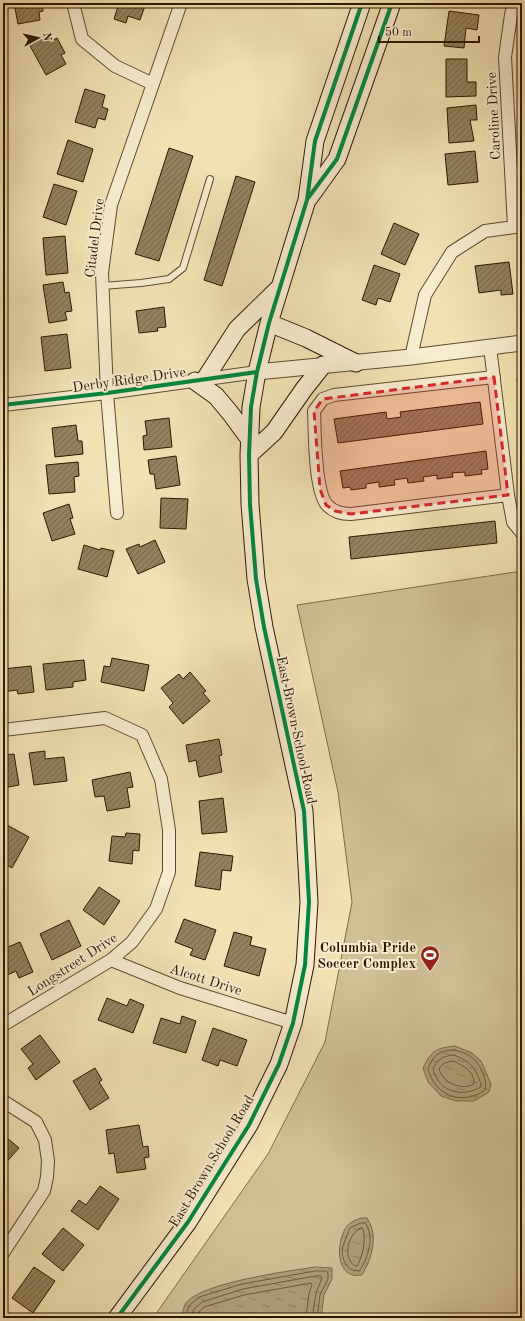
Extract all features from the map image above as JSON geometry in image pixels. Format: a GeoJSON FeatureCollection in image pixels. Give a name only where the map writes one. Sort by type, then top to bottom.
{"type":"FeatureCollection","features":[{"type":"Feature","properties":{"kind":"main road","name":"East Brown School Road"},"geometry":{"type":"LineString","coordinates":[[117,1318],[188,1222],[249,1126],[279,1064],[292,1023],[305,965],[309,902],[304,812],[264,627],[257,586],[250,504],[251,407],[257,372],[269,323],[307,200],[315,141],[362,3]]}},
{"type":"Feature","properties":{"kind":"main road","name":"East Brown School Road"},"geometry":{"type":"LineString","coordinates":[[307,200],[337,159],[392,3]]}},
{"type":"Feature","properties":{"kind":"main road"},"geometry":{"type":"LineString","coordinates":[[282,284],[237,329],[200,380],[216,396],[250,448],[274,432],[323,365]]}},
{"type":"Feature","properties":{"kind":"main road"},"geometry":{"type":"LineString","coordinates":[[269,323],[306,338],[356,363]]}},
{"type":"Feature","properties":{"kind":"street"},"geometry":{"type":"LineString","coordinates":[[73,3],[82,39],[115,66],[153,84]]}},
{"type":"Feature","properties":{"kind":"street","name":"Citadel Drive"},"geometry":{"type":"LineString","coordinates":[[117,513],[107,393],[102,273],[111,205],[181,3]]}},
{"type":"Feature","properties":{"kind":"street","name":"Caroline Drive"},"geometry":{"type":"LineString","coordinates":[[514,3],[516,16],[505,57],[518,227]]}},
{"type":"Feature","properties":{"kind":"street"},"geometry":{"type":"LineString","coordinates":[[411,357],[425,296],[452,252],[485,231],[518,227]]}},
{"type":"Feature","properties":{"kind":"street","name":"Derby Ridge Drive"},"geometry":{"type":"LineString","coordinates":[[3,405],[107,393],[257,372],[411,357],[522,343]]}},
{"type":"Feature","properties":{"kind":"street"},"geometry":{"type":"LineString","coordinates":[[490,347],[508,495],[513,522],[522,533]]}},
{"type":"Feature","properties":{"kind":"street"},"geometry":{"type":"LineString","coordinates":[[494,377],[334,395],[323,399],[314,410],[316,462],[320,489],[326,505],[343,514],[508,495]]}},
{"type":"Feature","properties":{"kind":"street","name":"Longstreet Drive"},"geometry":{"type":"LineString","coordinates":[[3,730],[105,718],[142,735],[161,779],[169,830],[169,872],[156,909],[132,942],[110,960],[3,1026]]}},
{"type":"Feature","properties":{"kind":"street","name":"Alcott Drive"},"geometry":{"type":"LineString","coordinates":[[110,960],[180,988],[292,1023]]}},
{"type":"Feature","properties":{"kind":"street"},"geometry":{"type":"LineString","coordinates":[[3,1101],[36,1122],[46,1140],[48,1161],[48,1177],[44,1191],[3,1253]]}},
{"type":"Feature","properties":{"kind":"lane"},"geometry":{"type":"LineString","coordinates":[[102,286],[169,279],[183,268],[210,179]]}},
{"type":"Feature","properties":{"kind":"highlighted area"},"geometry":{"type":"Polygon","coordinates":[[[494,377],[508,495],[351,514],[335,511],[326,505],[320,489],[314,411],[323,399],[494,377]]]}},
{"type":"Feature","properties":{"kind":"shaded area","name":"Columbia Pride Soccer Complex"},"geometry":{"type":"Polygon","coordinates":[[[522,571],[522,1318],[153,1318],[268,1154],[325,1042],[352,902],[338,792],[297,605],[522,571]]]}},
{"type":"Feature","properties":{"kind":"water"},"geometry":{"type":"Polygon","coordinates":[[[455,1046],[472,1053],[481,1061],[491,1084],[489,1092],[474,1101],[456,1101],[441,1096],[428,1082],[423,1068],[435,1051],[455,1046]]]}},
{"type":"Feature","properties":{"kind":"water"},"geometry":{"type":"Polygon","coordinates":[[[361,1218],[367,1218],[371,1225],[373,1232],[373,1247],[369,1261],[362,1275],[353,1275],[347,1272],[343,1267],[340,1260],[340,1245],[341,1238],[347,1226],[351,1222],[361,1218]]]}},
{"type":"Feature","properties":{"kind":"water"},"geometry":{"type":"Polygon","coordinates":[[[315,1267],[332,1268],[332,1279],[324,1295],[321,1318],[181,1318],[186,1303],[194,1296],[208,1290],[246,1279],[315,1267]]]}},
{"type":"Feature","properties":{"kind":"building"},"geometry":{"type":"Polygon","coordinates":[[[14,3],[42,3],[43,11],[39,12],[40,20],[18,24],[14,3]]]}},
{"type":"Feature","properties":{"kind":"building"},"geometry":{"type":"Polygon","coordinates":[[[119,3],[146,3],[140,20],[128,16],[126,23],[114,19],[119,3]]]}},
{"type":"Feature","properties":{"kind":"building"},"geometry":{"type":"Polygon","coordinates":[[[449,11],[479,15],[477,30],[466,28],[464,48],[444,46],[449,11]]]}},
{"type":"Feature","properties":{"kind":"building"},"geometry":{"type":"Polygon","coordinates":[[[47,34],[51,41],[57,38],[65,53],[61,55],[66,64],[46,75],[29,44],[47,34]]]}},
{"type":"Feature","properties":{"kind":"building"},"geometry":{"type":"Polygon","coordinates":[[[446,59],[467,59],[467,82],[476,82],[476,96],[446,97],[446,59]]]}},
{"type":"Feature","properties":{"kind":"building"},"geometry":{"type":"Polygon","coordinates":[[[85,89],[105,95],[102,107],[108,109],[105,120],[98,118],[95,128],[75,122],[85,89]]]}},
{"type":"Feature","properties":{"kind":"building"},"geometry":{"type":"Polygon","coordinates":[[[476,105],[477,120],[470,120],[474,141],[449,143],[447,108],[476,105]]]}},
{"type":"Feature","properties":{"kind":"building"},"geometry":{"type":"Polygon","coordinates":[[[68,140],[93,149],[83,182],[57,174],[68,140]]]}},
{"type":"Feature","properties":{"kind":"building"},"geometry":{"type":"Polygon","coordinates":[[[169,148],[193,156],[159,261],[135,254],[169,148]]]}},
{"type":"Feature","properties":{"kind":"building"},"geometry":{"type":"Polygon","coordinates":[[[475,151],[478,182],[448,185],[445,154],[475,151]]]}},
{"type":"Feature","properties":{"kind":"building"},"geometry":{"type":"Polygon","coordinates":[[[236,176],[255,182],[222,286],[204,280],[236,176]]]}},
{"type":"Feature","properties":{"kind":"building"},"geometry":{"type":"Polygon","coordinates":[[[54,184],[77,191],[66,225],[43,217],[54,184]]]}},
{"type":"Feature","properties":{"kind":"building"},"geometry":{"type":"Polygon","coordinates":[[[394,223],[419,234],[405,265],[381,254],[394,223]]]}},
{"type":"Feature","properties":{"kind":"building"},"geometry":{"type":"Polygon","coordinates":[[[65,236],[68,273],[46,275],[43,238],[65,236]]]}},
{"type":"Feature","properties":{"kind":"building"},"geometry":{"type":"Polygon","coordinates":[[[509,262],[513,294],[501,295],[501,290],[479,293],[475,266],[509,262]]]}},
{"type":"Feature","properties":{"kind":"building"},"geometry":{"type":"Polygon","coordinates":[[[522,262],[522,295],[518,263],[522,262]]]}},
{"type":"Feature","properties":{"kind":"building"},"geometry":{"type":"Polygon","coordinates":[[[374,265],[400,274],[390,302],[378,298],[376,305],[362,300],[374,265]]]}},
{"type":"Feature","properties":{"kind":"building"},"geometry":{"type":"Polygon","coordinates":[[[63,282],[65,293],[69,292],[72,311],[65,312],[67,320],[49,323],[43,285],[63,282]]]}},
{"type":"Feature","properties":{"kind":"building"},"geometry":{"type":"Polygon","coordinates":[[[164,307],[166,327],[157,328],[158,331],[139,333],[136,311],[164,307]]]}},
{"type":"Feature","properties":{"kind":"building"},"geometry":{"type":"Polygon","coordinates":[[[67,334],[71,368],[45,371],[41,337],[67,334]]]}},
{"type":"Feature","properties":{"kind":"building"},"geometry":{"type":"Polygon","coordinates":[[[517,379],[522,379],[522,415],[517,379]]]}},
{"type":"Feature","properties":{"kind":"building"},"geometry":{"type":"Polygon","coordinates":[[[480,402],[483,424],[338,443],[334,419],[386,412],[387,419],[401,417],[400,412],[480,402]]]}},
{"type":"Feature","properties":{"kind":"building"},"geometry":{"type":"Polygon","coordinates":[[[169,418],[172,447],[144,450],[143,436],[147,435],[145,421],[169,418]]]}},
{"type":"Feature","properties":{"kind":"building"},"geometry":{"type":"Polygon","coordinates":[[[76,425],[78,441],[82,441],[83,454],[55,457],[52,428],[76,425]]]}},
{"type":"Feature","properties":{"kind":"building"},"geometry":{"type":"Polygon","coordinates":[[[486,451],[488,469],[481,470],[482,474],[465,476],[465,472],[452,473],[453,477],[437,479],[437,475],[423,477],[424,481],[408,483],[407,478],[394,480],[395,485],[379,487],[379,482],[366,484],[366,488],[351,490],[350,487],[343,488],[340,471],[486,451]]]}},
{"type":"Feature","properties":{"kind":"building"},"geometry":{"type":"Polygon","coordinates":[[[176,456],[180,485],[156,489],[154,474],[150,474],[148,460],[176,456]]]}},
{"type":"Feature","properties":{"kind":"building"},"geometry":{"type":"Polygon","coordinates":[[[78,462],[79,476],[74,477],[75,492],[49,494],[46,465],[78,462]]]}},
{"type":"Feature","properties":{"kind":"building"},"geometry":{"type":"Polygon","coordinates":[[[161,498],[188,499],[186,529],[160,528],[161,498]]]}},
{"type":"Feature","properties":{"kind":"building"},"geometry":{"type":"Polygon","coordinates":[[[69,504],[73,518],[70,519],[75,534],[52,541],[43,513],[69,504]]]}},
{"type":"Feature","properties":{"kind":"building"},"geometry":{"type":"Polygon","coordinates":[[[495,521],[497,543],[351,559],[349,537],[495,521]]]}},
{"type":"Feature","properties":{"kind":"building"},"geometry":{"type":"Polygon","coordinates":[[[155,540],[165,562],[138,574],[126,549],[139,544],[140,547],[155,540]]]}},
{"type":"Feature","properties":{"kind":"building"},"geometry":{"type":"Polygon","coordinates":[[[84,545],[100,550],[101,548],[114,551],[107,577],[78,569],[84,545]]]}},
{"type":"Feature","properties":{"kind":"building"},"geometry":{"type":"Polygon","coordinates":[[[112,658],[149,665],[144,691],[101,682],[104,666],[110,667],[112,658]]]}},
{"type":"Feature","properties":{"kind":"building"},"geometry":{"type":"Polygon","coordinates":[[[84,660],[86,680],[73,682],[73,687],[46,690],[43,664],[84,660]]]}},
{"type":"Feature","properties":{"kind":"building"},"geometry":{"type":"Polygon","coordinates":[[[31,666],[34,692],[18,694],[17,690],[3,692],[3,669],[31,666]]]}},
{"type":"Feature","properties":{"kind":"building"},"geometry":{"type":"Polygon","coordinates":[[[190,672],[206,691],[203,693],[210,701],[183,724],[169,707],[173,703],[161,688],[179,674],[183,679],[190,672]]]}},
{"type":"Feature","properties":{"kind":"building"},"geometry":{"type":"Polygon","coordinates":[[[219,739],[222,755],[219,756],[222,772],[199,777],[196,760],[189,762],[186,745],[219,739]]]}},
{"type":"Feature","properties":{"kind":"building"},"geometry":{"type":"Polygon","coordinates":[[[45,751],[45,759],[64,757],[67,781],[34,785],[29,753],[45,751]]]}},
{"type":"Feature","properties":{"kind":"building"},"geometry":{"type":"Polygon","coordinates":[[[14,754],[19,785],[3,788],[3,755],[14,754]]]}},
{"type":"Feature","properties":{"kind":"building"},"geometry":{"type":"Polygon","coordinates":[[[130,772],[133,787],[127,788],[130,807],[107,811],[104,796],[95,797],[92,780],[130,772]]]}},
{"type":"Feature","properties":{"kind":"building"},"geometry":{"type":"Polygon","coordinates":[[[223,798],[227,832],[202,834],[199,801],[223,798]]]}},
{"type":"Feature","properties":{"kind":"building"},"geometry":{"type":"Polygon","coordinates":[[[5,824],[29,837],[12,868],[3,863],[3,828],[5,824]]]}},
{"type":"Feature","properties":{"kind":"building"},"geometry":{"type":"Polygon","coordinates":[[[126,833],[140,834],[139,851],[133,850],[132,864],[109,861],[112,836],[125,837],[126,833]]]}},
{"type":"Feature","properties":{"kind":"building"},"geometry":{"type":"Polygon","coordinates":[[[200,852],[233,856],[231,871],[222,870],[220,890],[195,886],[200,852]]]}},
{"type":"Feature","properties":{"kind":"building"},"geometry":{"type":"Polygon","coordinates":[[[99,887],[120,901],[104,925],[83,910],[99,887]]]}},
{"type":"Feature","properties":{"kind":"building"},"geometry":{"type":"Polygon","coordinates":[[[184,919],[216,930],[205,960],[190,955],[193,949],[175,942],[184,919]]]}},
{"type":"Feature","properties":{"kind":"building"},"geometry":{"type":"Polygon","coordinates":[[[69,920],[81,946],[52,960],[40,934],[69,920]]]}},
{"type":"Feature","properties":{"kind":"building"},"geometry":{"type":"Polygon","coordinates":[[[234,932],[252,937],[250,945],[266,949],[259,976],[224,966],[234,932]]]}},
{"type":"Feature","properties":{"kind":"building"},"geometry":{"type":"Polygon","coordinates":[[[20,942],[33,972],[19,978],[16,971],[3,977],[3,949],[20,942]]]}},
{"type":"Feature","properties":{"kind":"building"},"geometry":{"type":"Polygon","coordinates":[[[107,998],[127,1006],[130,999],[144,1005],[133,1033],[98,1020],[107,998]]]}},
{"type":"Feature","properties":{"kind":"building"},"geometry":{"type":"Polygon","coordinates":[[[182,1016],[196,1021],[186,1053],[153,1043],[161,1018],[180,1024],[182,1016]]]}},
{"type":"Feature","properties":{"kind":"building"},"geometry":{"type":"Polygon","coordinates":[[[213,1028],[247,1040],[237,1066],[220,1060],[218,1066],[202,1060],[213,1028]]]}},
{"type":"Feature","properties":{"kind":"building"},"geometry":{"type":"Polygon","coordinates":[[[40,1035],[60,1062],[36,1080],[28,1068],[33,1064],[21,1049],[40,1035]]]}},
{"type":"Feature","properties":{"kind":"building"},"geometry":{"type":"Polygon","coordinates":[[[95,1068],[102,1080],[99,1082],[109,1098],[90,1110],[73,1081],[95,1068]]]}},
{"type":"Feature","properties":{"kind":"building"},"geometry":{"type":"Polygon","coordinates":[[[139,1125],[143,1147],[148,1146],[149,1157],[144,1158],[146,1169],[117,1173],[114,1153],[109,1154],[106,1130],[139,1125]]]}},
{"type":"Feature","properties":{"kind":"building"},"geometry":{"type":"Polygon","coordinates":[[[7,1138],[19,1148],[3,1166],[3,1143],[7,1138]]]}},
{"type":"Feature","properties":{"kind":"building"},"geometry":{"type":"Polygon","coordinates":[[[100,1186],[119,1199],[98,1230],[71,1211],[79,1200],[86,1205],[100,1186]]]}},
{"type":"Feature","properties":{"kind":"building"},"geometry":{"type":"Polygon","coordinates":[[[63,1228],[84,1245],[63,1271],[42,1254],[63,1228]]]}},
{"type":"Feature","properties":{"kind":"building"},"geometry":{"type":"Polygon","coordinates":[[[34,1267],[55,1281],[33,1313],[12,1298],[34,1267]]]}},
{"type":"Feature","properties":{"kind":"cycle path"},"geometry":{"type":"LineString","coordinates":[[117,1318],[188,1222],[249,1125],[279,1064],[293,1023],[305,965],[309,902],[304,811],[264,627],[256,579],[250,504],[249,455],[251,407],[257,372],[269,323],[307,200],[315,141],[362,3]]}},
{"type":"Feature","properties":{"kind":"cycle path"},"geometry":{"type":"LineString","coordinates":[[308,198],[337,159],[392,3]]}},
{"type":"Feature","properties":{"kind":"cycle path"},"geometry":{"type":"LineString","coordinates":[[3,405],[107,393],[257,372]]}},
{"type":"Feature","properties":{"kind":"place","name":"Columbia Pride Soccer Complex"},"geometry":{"type":"Point","coordinates":[430,972]}}]}
